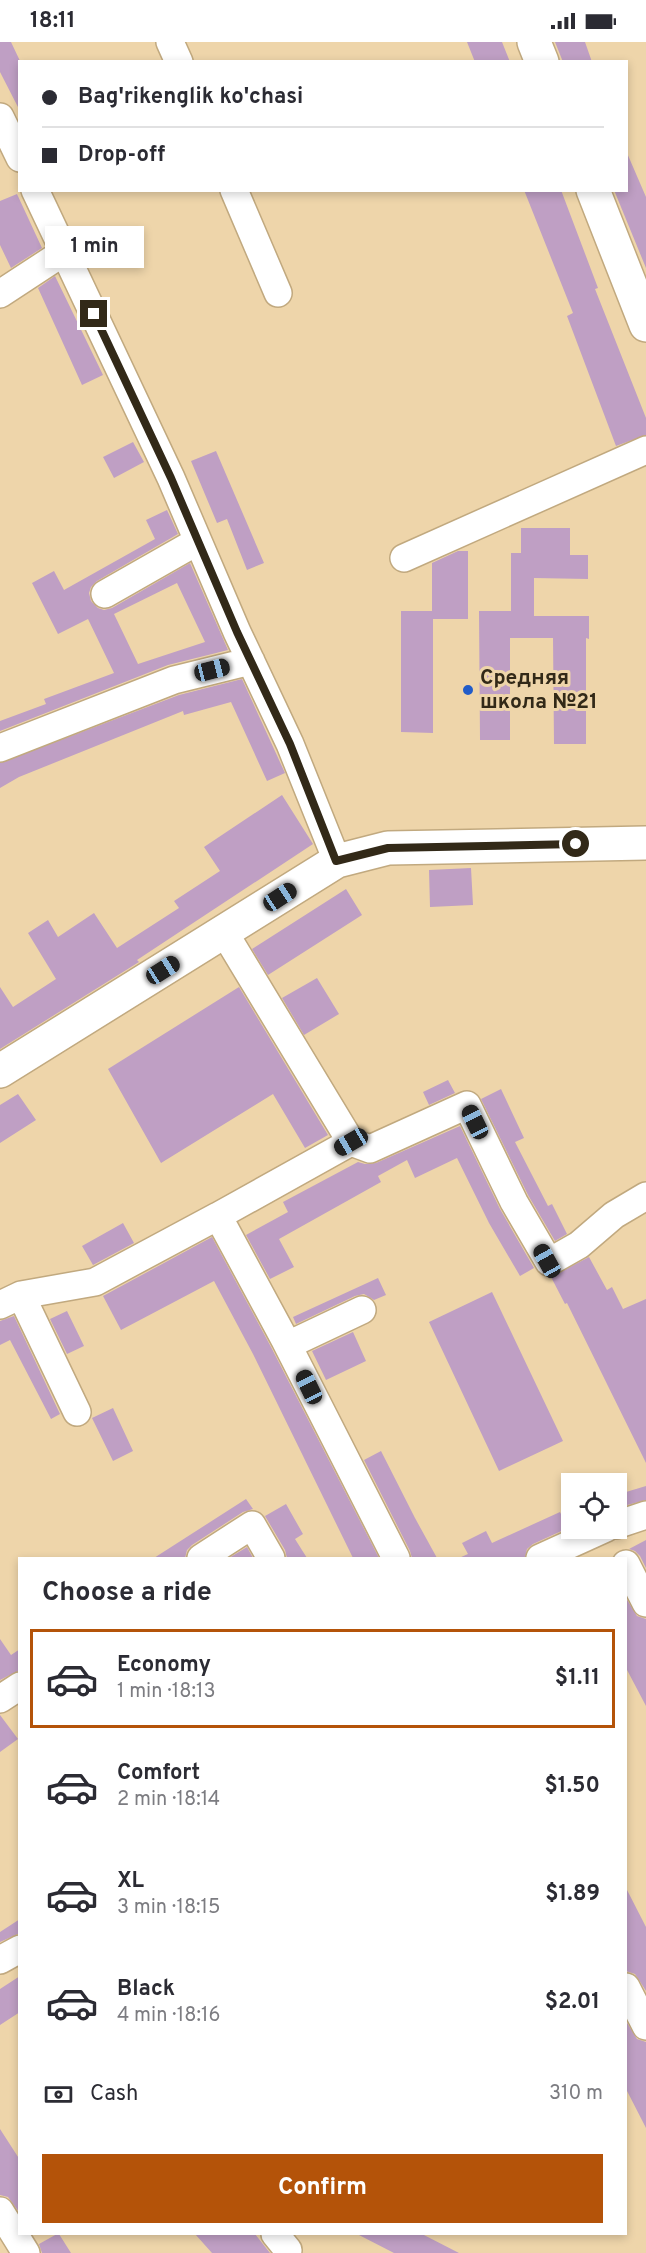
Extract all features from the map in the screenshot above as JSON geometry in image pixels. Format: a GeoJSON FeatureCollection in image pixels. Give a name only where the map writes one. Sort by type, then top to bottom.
{"type":"FeatureCollection","features":[{"type":"Feature","properties":{"kind":"main road"},"geometry":{"type":"LineString","coordinates":[[534,42],[541,60]]}},
{"type":"Feature","properties":{"kind":"main road"},"geometry":{"type":"LineString","coordinates":[[594,192],[646,325]]}},
{"type":"Feature","properties":{"kind":"main road"},"geometry":{"type":"LineString","coordinates":[[0,1071],[336,861],[388,848],[646,843]]}},
{"type":"Feature","properties":{"kind":"street"},"geometry":{"type":"LineString","coordinates":[[170,42],[177,60]]}},
{"type":"Feature","properties":{"kind":"street"},"geometry":{"type":"LineString","coordinates":[[0,117],[18,154]]}},
{"type":"Feature","properties":{"kind":"street"},"geometry":{"type":"LineString","coordinates":[[36,192],[171,478],[290,744],[336,861]]}},
{"type":"Feature","properties":{"kind":"street"},"geometry":{"type":"LineString","coordinates":[[235,192],[278,293]]}},
{"type":"Feature","properties":{"kind":"street"},"geometry":{"type":"LineString","coordinates":[[0,294],[64,252]]}},
{"type":"Feature","properties":{"kind":"street"},"geometry":{"type":"LineString","coordinates":[[404,558],[646,450]]}},
{"type":"Feature","properties":{"kind":"street"},"geometry":{"type":"LineString","coordinates":[[105,594],[198,541]]}},
{"type":"Feature","properties":{"kind":"street"},"geometry":{"type":"LineString","coordinates":[[0,748],[174,680],[251,661]]}},
{"type":"Feature","properties":{"kind":"street"},"geometry":{"type":"LineString","coordinates":[[224,932],[351,1142],[370,1149],[467,1105],[514,1202],[549,1262],[579,1245],[614,1215],[646,1196]]}},
{"type":"Feature","properties":{"kind":"street"},"geometry":{"type":"LineString","coordinates":[[77,1412],[11,1300],[95,1282],[351,1142]]}},
{"type":"Feature","properties":{"kind":"street"},"geometry":{"type":"LineString","coordinates":[[218,1216],[288,1345],[395,1557]]}},
{"type":"Feature","properties":{"kind":"street"},"geometry":{"type":"LineString","coordinates":[[288,1345],[362,1310]]}},
{"type":"Feature","properties":{"kind":"street"},"geometry":{"type":"LineString","coordinates":[[627,1521],[646,1515]]}},
{"type":"Feature","properties":{"kind":"street"},"geometry":{"type":"LineString","coordinates":[[203,1557],[252,1525],[269,1557]]}},
{"type":"Feature","properties":{"kind":"street"},"geometry":{"type":"LineString","coordinates":[[542,1557],[582,1539]]}},
{"type":"Feature","properties":{"kind":"street"},"geometry":{"type":"LineString","coordinates":[[612,1539],[621,1557]]}},
{"type":"Feature","properties":{"kind":"street"},"geometry":{"type":"LineString","coordinates":[[627,1566],[646,1603]]}},
{"type":"Feature","properties":{"kind":"street"},"geometry":{"type":"LineString","coordinates":[[0,1699],[18,1687]]}},
{"type":"Feature","properties":{"kind":"street"},"geometry":{"type":"LineString","coordinates":[[0,1960],[18,1950]]}},
{"type":"Feature","properties":{"kind":"street"},"geometry":{"type":"LineString","coordinates":[[627,1989],[646,2026]]}},
{"type":"Feature","properties":{"kind":"street"},"geometry":{"type":"LineString","coordinates":[[0,2211],[26,2253]]}},
{"type":"Feature","properties":{"kind":"building"},"geometry":{"type":"Polygon","coordinates":[[[0,42],[11,42],[20,60],[18,107],[0,72],[0,42]]]}},
{"type":"Feature","properties":{"kind":"building"},"geometry":{"type":"Polygon","coordinates":[[[467,42],[502,42],[509,60],[474,60],[467,42]]]}},
{"type":"Feature","properties":{"kind":"building"},"geometry":{"type":"Polygon","coordinates":[[[555,42],[585,42],[591,60],[562,60],[555,42]]]}},
{"type":"Feature","properties":{"kind":"building"},"geometry":{"type":"Polygon","coordinates":[[[628,155],[646,197],[646,268],[615,192],[628,192],[628,155]]]}},
{"type":"Feature","properties":{"kind":"building"},"geometry":{"type":"Polygon","coordinates":[[[525,192],[562,192],[598,288],[595,289],[646,418],[646,435],[616,446],[567,316],[573,313],[525,192]]]}},
{"type":"Feature","properties":{"kind":"building"},"geometry":{"type":"Polygon","coordinates":[[[17,194],[42,248],[11,268],[0,245],[0,201],[17,194]]]}},
{"type":"Feature","properties":{"kind":"building"},"geometry":{"type":"Polygon","coordinates":[[[55,276],[103,375],[82,385],[38,288],[55,276]]]}},
{"type":"Feature","properties":{"kind":"building"},"geometry":{"type":"Polygon","coordinates":[[[133,442],[144,462],[114,478],[103,457],[133,442]]]}},
{"type":"Feature","properties":{"kind":"building"},"geometry":{"type":"Polygon","coordinates":[[[216,451],[264,563],[247,570],[227,519],[217,523],[191,461],[216,451]]]}},
{"type":"Feature","properties":{"kind":"building"},"geometry":{"type":"Polygon","coordinates":[[[167,510],[178,534],[97,581],[89,593],[91,601],[104,610],[112,608],[190,563],[228,650],[168,665],[0,731],[0,721],[46,704],[44,699],[114,673],[88,619],[58,634],[32,583],[54,571],[64,590],[155,539],[146,520],[167,510]],[[177,583],[114,614],[138,664],[205,642],[177,583]]]}},
{"type":"Feature","properties":{"kind":"building"},"geometry":{"type":"Polygon","coordinates":[[[521,528],[570,528],[570,555],[588,555],[588,579],[534,578],[534,616],[589,616],[589,639],[586,638],[586,744],[554,744],[553,638],[510,638],[510,740],[480,740],[479,611],[511,611],[511,553],[521,553],[521,528]]]}},
{"type":"Feature","properties":{"kind":"building"},"geometry":{"type":"Polygon","coordinates":[[[458,551],[468,551],[468,619],[433,619],[433,733],[401,732],[401,611],[432,611],[432,563],[458,551]]]}},
{"type":"Feature","properties":{"kind":"building"},"geometry":{"type":"Polygon","coordinates":[[[242,679],[285,773],[267,781],[231,702],[184,715],[183,711],[19,777],[0,788],[0,763],[179,695],[242,679]]]}},
{"type":"Feature","properties":{"kind":"building"},"geometry":{"type":"Polygon","coordinates":[[[282,795],[313,844],[137,960],[139,962],[0,1049],[0,987],[13,1007],[56,979],[28,933],[48,920],[58,937],[94,913],[117,948],[179,908],[174,901],[220,871],[204,847],[282,795]]]}},
{"type":"Feature","properties":{"kind":"building"},"geometry":{"type":"Polygon","coordinates":[[[471,868],[473,905],[430,907],[429,870],[471,868]]]}},
{"type":"Feature","properties":{"kind":"building"},"geometry":{"type":"Polygon","coordinates":[[[346,889],[362,915],[268,975],[252,949],[346,889]]]}},
{"type":"Feature","properties":{"kind":"building"},"geometry":{"type":"Polygon","coordinates":[[[317,978],[339,1014],[304,1035],[282,998],[317,978]]]}},
{"type":"Feature","properties":{"kind":"building"},"geometry":{"type":"Polygon","coordinates":[[[239,987],[328,1135],[305,1148],[273,1094],[161,1163],[108,1069],[239,987]]]}},
{"type":"Feature","properties":{"kind":"building"},"geometry":{"type":"Polygon","coordinates":[[[448,1080],[455,1093],[429,1105],[423,1092],[448,1080]]]}},
{"type":"Feature","properties":{"kind":"building"},"geometry":{"type":"Polygon","coordinates":[[[501,1089],[524,1138],[515,1142],[548,1206],[552,1204],[567,1234],[555,1241],[528,1195],[481,1099],[501,1089]]]}},
{"type":"Feature","properties":{"kind":"building"},"geometry":{"type":"Polygon","coordinates":[[[18,1094],[36,1120],[0,1143],[0,1105],[18,1094]]]}},
{"type":"Feature","properties":{"kind":"building"},"geometry":{"type":"Polygon","coordinates":[[[460,1126],[500,1209],[534,1268],[520,1276],[489,1223],[457,1158],[415,1178],[407,1160],[378,1176],[381,1182],[279,1239],[294,1267],[270,1279],[246,1235],[288,1212],[283,1202],[358,1162],[376,1163],[460,1126]]]}},
{"type":"Feature","properties":{"kind":"building"},"geometry":{"type":"Polygon","coordinates":[[[123,1223],[134,1243],[93,1265],[82,1246],[123,1223]]]}},
{"type":"Feature","properties":{"kind":"building"},"geometry":{"type":"Polygon","coordinates":[[[212,1237],[378,1557],[353,1557],[253,1354],[214,1281],[121,1330],[103,1296],[212,1237]]]}},
{"type":"Feature","properties":{"kind":"building"},"geometry":{"type":"Polygon","coordinates":[[[589,1257],[607,1290],[612,1287],[623,1309],[646,1299],[646,1463],[567,1303],[565,1304],[551,1277],[589,1257]]]}},
{"type":"Feature","properties":{"kind":"building"},"geometry":{"type":"Polygon","coordinates":[[[378,1278],[386,1295],[374,1300],[364,1294],[355,1296],[296,1324],[293,1317],[378,1278]]]}},
{"type":"Feature","properties":{"kind":"building"},"geometry":{"type":"Polygon","coordinates":[[[492,1292],[563,1441],[499,1471],[429,1322],[492,1292]]]}},
{"type":"Feature","properties":{"kind":"building"},"geometry":{"type":"Polygon","coordinates":[[[67,1311],[84,1346],[67,1354],[50,1319],[67,1311]]]}},
{"type":"Feature","properties":{"kind":"building"},"geometry":{"type":"Polygon","coordinates":[[[14,1316],[60,1414],[51,1419],[10,1340],[0,1345],[0,1321],[14,1316]]]}},
{"type":"Feature","properties":{"kind":"building"},"geometry":{"type":"Polygon","coordinates":[[[353,1332],[366,1361],[326,1380],[312,1351],[353,1332]]]}},
{"type":"Feature","properties":{"kind":"building"},"geometry":{"type":"Polygon","coordinates":[[[113,1408],[133,1451],[113,1461],[92,1418],[113,1408]]]}},
{"type":"Feature","properties":{"kind":"building"},"geometry":{"type":"Polygon","coordinates":[[[381,1451],[436,1557],[412,1557],[364,1460],[381,1451]]]}},
{"type":"Feature","properties":{"kind":"building"},"geometry":{"type":"Polygon","coordinates":[[[646,1486],[646,1500],[627,1505],[627,1492],[646,1486]]]}},
{"type":"Feature","properties":{"kind":"building"},"geometry":{"type":"Polygon","coordinates":[[[246,1499],[253,1509],[243,1512],[192,1545],[187,1550],[185,1557],[156,1557],[246,1499]]]}},
{"type":"Feature","properties":{"kind":"building"},"geometry":{"type":"Polygon","coordinates":[[[286,1504],[303,1534],[295,1539],[306,1557],[287,1557],[265,1516],[286,1504]]]}},
{"type":"Feature","properties":{"kind":"building"},"geometry":{"type":"Polygon","coordinates":[[[560,1512],[561,1514],[561,1531],[533,1544],[527,1549],[525,1557],[461,1557],[468,1554],[462,1543],[486,1531],[492,1543],[560,1512]]]}},
{"type":"Feature","properties":{"kind":"building"},"geometry":{"type":"Polygon","coordinates":[[[646,1540],[646,1568],[640,1556],[629,1549],[646,1540]]]}},
{"type":"Feature","properties":{"kind":"building"},"geometry":{"type":"Polygon","coordinates":[[[247,1547],[252,1557],[231,1557],[247,1547]]]}},
{"type":"Feature","properties":{"kind":"building"},"geometry":{"type":"Polygon","coordinates":[[[627,1600],[637,1616],[646,1619],[646,1706],[627,1670],[627,1600]]]}},
{"type":"Feature","properties":{"kind":"building"},"geometry":{"type":"Polygon","coordinates":[[[0,1639],[11,1655],[18,1650],[18,1671],[0,1680],[0,1639]]]}},
{"type":"Feature","properties":{"kind":"building"},"geometry":{"type":"Polygon","coordinates":[[[0,1715],[18,1739],[0,1752],[0,1715]]]}},
{"type":"Feature","properties":{"kind":"building"},"geometry":{"type":"Polygon","coordinates":[[[627,1890],[646,1927],[646,1991],[635,1974],[627,1971],[627,1890]]]}},
{"type":"Feature","properties":{"kind":"building"},"geometry":{"type":"Polygon","coordinates":[[[18,1920],[18,1934],[0,1942],[0,1932],[18,1920]]]}},
{"type":"Feature","properties":{"kind":"building"},"geometry":{"type":"Polygon","coordinates":[[[18,1977],[18,2013],[0,2025],[0,1989],[18,1977]]]}},
{"type":"Feature","properties":{"kind":"building"},"geometry":{"type":"Polygon","coordinates":[[[627,2023],[637,2039],[646,2042],[646,2128],[627,2091],[627,2023]]]}},
{"type":"Feature","properties":{"kind":"building"},"geometry":{"type":"Polygon","coordinates":[[[0,2129],[18,2157],[18,2211],[8,2197],[0,2195],[0,2129]]]}},
{"type":"Feature","properties":{"kind":"building"},"geometry":{"type":"Polygon","coordinates":[[[60,2235],[71,2253],[42,2253],[39,2244],[60,2235]]]}},
{"type":"Feature","properties":{"kind":"building"},"geometry":{"type":"Polygon","coordinates":[[[196,2235],[256,2235],[270,2253],[212,2253],[196,2235]]]}},
{"type":"Feature","properties":{"kind":"building"},"geometry":{"type":"Polygon","coordinates":[[[359,2235],[424,2235],[459,2253],[394,2253],[359,2235]]]}},
{"type":"Feature","properties":{"kind":"place","name":"Средняя школа №21"},"geometry":{"type":"Point","coordinates":[468,690]}},
{"type":"Feature","properties":{"kind":"route"},"geometry":{"type":"LineString","coordinates":[[94,314],[171,478],[237,632],[290,744],[336,861],[388,848],[576,844]]}}]}
